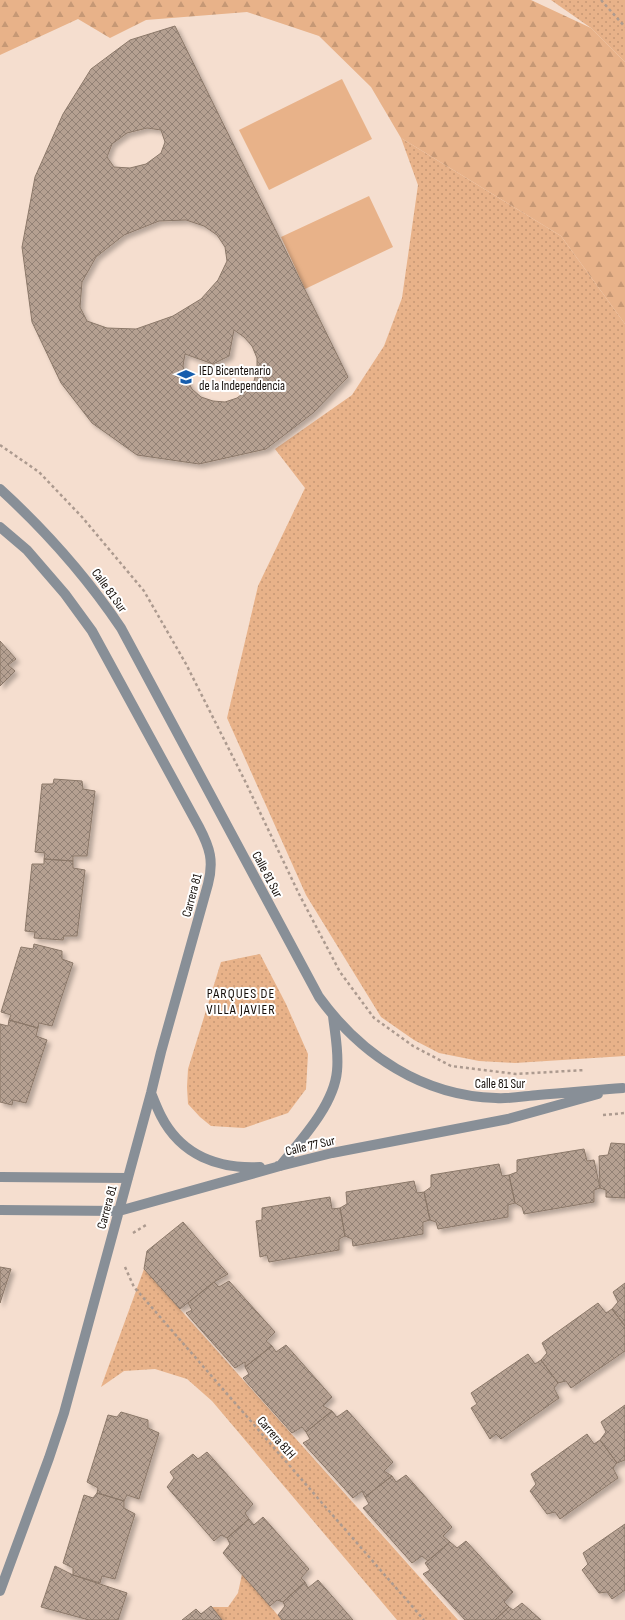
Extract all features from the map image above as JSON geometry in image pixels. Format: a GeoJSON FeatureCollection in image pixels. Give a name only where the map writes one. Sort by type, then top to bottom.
{"type":"FeatureCollection","features":[{"type":"Feature","properties":{"kind":"street","name":"Calle 81 Sur"},"geometry":{"type":"LineString","coordinates":[[0,489],[35,521],[77,568],[104,602],[121,628],[319,997],[333,1016],[367,1048],[388,1065],[413,1078],[449,1091],[470,1096],[497,1098],[624,1088]]}},
{"type":"Feature","properties":{"kind":"street","name":"Carrera 81"},"geometry":{"type":"LineString","coordinates":[[0,528],[27,550],[66,594],[92,631],[200,827],[208,845],[211,859],[211,874],[161,1052],[64,1412],[49,1458],[0,1591]]}},
{"type":"Feature","properties":{"kind":"street"},"geometry":{"type":"LineString","coordinates":[[151,1092],[161,1116],[174,1135],[186,1147],[203,1158],[223,1165],[248,1167],[280,1166],[312,1125],[330,1096],[337,1072],[338,1048],[333,1016]]}},
{"type":"Feature","properties":{"kind":"street","name":"Calle 77 Sur"},"geometry":{"type":"LineString","coordinates":[[0,1210],[119,1211],[280,1166],[332,1154],[508,1119],[624,1088]]}},
{"type":"Feature","properties":{"kind":"street"},"geometry":{"type":"LineString","coordinates":[[0,1177],[128,1178]]}},
{"type":"Feature","properties":{"kind":"path"},"geometry":{"type":"LineString","coordinates":[[601,0],[625,27]]}},
{"type":"Feature","properties":{"kind":"path"},"geometry":{"type":"LineString","coordinates":[[0,445],[39,472],[82,517],[144,591],[186,664],[245,781],[299,894],[340,972],[374,1018],[413,1046],[451,1066],[516,1074],[590,1069]]}},
{"type":"Feature","properties":{"kind":"path"},"geometry":{"type":"LineString","coordinates":[[597,1115],[625,1113]]}},
{"type":"Feature","properties":{"kind":"path"},"geometry":{"type":"LineString","coordinates":[[130,1235],[150,1223]]}},
{"type":"Feature","properties":{"kind":"path","name":"Carrera 81H"},"geometry":{"type":"LineString","coordinates":[[123,1262],[134,1287],[424,1620]]}},
{"type":"Feature","properties":{"kind":"green space"},"geometry":{"type":"Polygon","coordinates":[[[0,0],[531,0],[591,28],[625,62],[625,324],[561,236],[401,138],[371,87],[319,36],[247,12],[146,20],[110,38],[78,19],[0,55],[0,0]]]}},
{"type":"Feature","properties":{"kind":"green space"},"geometry":{"type":"Polygon","coordinates":[[[551,0],[625,0],[625,62],[591,28],[551,0]]]}},
{"type":"Feature","properties":{"kind":"green space"},"geometry":{"type":"Polygon","coordinates":[[[342,79],[372,139],[269,190],[239,130],[342,79]]]}},
{"type":"Feature","properties":{"kind":"green space"},"geometry":{"type":"Polygon","coordinates":[[[401,138],[561,236],[625,324],[625,1056],[515,1063],[479,1061],[439,1053],[414,1040],[381,1017],[306,895],[227,718],[258,586],[305,488],[275,449],[352,395],[384,346],[402,298],[418,185],[401,138]]]}},
{"type":"Feature","properties":{"kind":"green space"},"geometry":{"type":"Polygon","coordinates":[[[369,196],[393,247],[305,289],[281,237],[369,196]]]}},
{"type":"Feature","properties":{"kind":"green space"},"geometry":{"type":"Polygon","coordinates":[[[260,954],[286,1004],[308,1054],[306,1089],[288,1113],[244,1128],[211,1126],[188,1104],[188,1069],[221,962],[260,954]]]}},
{"type":"Feature","properties":{"kind":"green space"},"geometry":{"type":"Polygon","coordinates":[[[144,1269],[458,1620],[397,1620],[212,1401],[187,1379],[155,1369],[124,1371],[101,1387],[144,1269]]]}},
{"type":"Feature","properties":{"kind":"green space"},"geometry":{"type":"Polygon","coordinates":[[[242,1574],[282,1620],[222,1620],[211,1607],[228,1607],[238,1593],[242,1574]]]}},
{"type":"Feature","properties":{"kind":"building"},"geometry":{"type":"Polygon","coordinates":[[[175,26],[348,377],[313,413],[266,449],[199,464],[137,455],[92,423],[61,383],[32,322],[22,247],[35,177],[63,114],[91,69],[130,40],[175,26]],[[147,128],[127,133],[112,144],[107,157],[114,167],[130,168],[146,164],[161,153],[165,142],[161,130],[147,128]],[[186,220],[159,221],[124,235],[96,257],[82,282],[80,307],[87,321],[107,328],[136,329],[173,316],[201,299],[218,280],[227,261],[225,247],[217,235],[204,226],[186,220]],[[234,330],[229,356],[213,364],[185,354],[183,366],[186,378],[192,389],[201,397],[213,401],[225,402],[237,398],[246,391],[254,381],[257,370],[257,358],[252,346],[244,337],[234,330]]]}},
{"type":"Feature","properties":{"kind":"building"},"geometry":{"type":"Polygon","coordinates":[[[0,641],[16,659],[8,665],[15,671],[0,686],[0,641]]]}},
{"type":"Feature","properties":{"kind":"building"},"geometry":{"type":"Polygon","coordinates":[[[54,779],[82,781],[83,789],[95,791],[87,856],[73,856],[73,861],[44,859],[45,853],[35,852],[42,784],[53,784],[54,779]]]}},
{"type":"Feature","properties":{"kind":"building"},"geometry":{"type":"Polygon","coordinates":[[[44,859],[73,861],[73,868],[85,870],[77,936],[64,936],[63,940],[34,938],[35,932],[25,931],[32,864],[44,864],[44,859]]]}},
{"type":"Feature","properties":{"kind":"building"},"geometry":{"type":"Polygon","coordinates":[[[34,944],[62,951],[62,959],[73,963],[52,1026],[39,1023],[38,1028],[9,1020],[11,1015],[1,1012],[21,947],[33,949],[34,944]]]}},
{"type":"Feature","properties":{"kind":"building"},"geometry":{"type":"Polygon","coordinates":[[[9,1020],[38,1028],[36,1036],[47,1040],[26,1103],[13,1100],[12,1105],[0,1102],[0,1024],[8,1026],[9,1020]]]}},
{"type":"Feature","properties":{"kind":"building"},"geometry":{"type":"Polygon","coordinates":[[[611,1143],[625,1144],[625,1198],[606,1197],[606,1190],[600,1188],[599,1156],[608,1155],[611,1143]]]}},
{"type":"Feature","properties":{"kind":"building"},"geometry":{"type":"Polygon","coordinates":[[[584,1149],[587,1161],[594,1160],[600,1188],[594,1190],[594,1202],[524,1214],[522,1207],[515,1203],[509,1175],[517,1172],[517,1160],[584,1149]]]}},
{"type":"Feature","properties":{"kind":"building"},"geometry":{"type":"Polygon","coordinates":[[[499,1164],[502,1176],[509,1175],[515,1203],[508,1205],[508,1217],[438,1229],[436,1222],[430,1220],[424,1192],[431,1187],[431,1175],[499,1164]]]}},
{"type":"Feature","properties":{"kind":"building"},"geometry":{"type":"Polygon","coordinates":[[[414,1181],[417,1193],[424,1192],[430,1220],[423,1222],[423,1234],[353,1246],[352,1239],[345,1236],[340,1208],[347,1204],[346,1192],[414,1181]]]}},
{"type":"Feature","properties":{"kind":"building"},"geometry":{"type":"Polygon","coordinates":[[[330,1197],[332,1209],[340,1208],[345,1236],[339,1239],[339,1250],[269,1262],[267,1255],[260,1257],[256,1221],[262,1220],[262,1208],[330,1197]]]}},
{"type":"Feature","properties":{"kind":"building"},"geometry":{"type":"Polygon","coordinates":[[[183,1222],[228,1274],[214,1282],[180,1309],[144,1269],[147,1251],[183,1222]]]}},
{"type":"Feature","properties":{"kind":"building"},"geometry":{"type":"Polygon","coordinates":[[[0,1267],[11,1269],[0,1303],[0,1267]]]}},
{"type":"Feature","properties":{"kind":"building"},"geometry":{"type":"Polygon","coordinates":[[[229,1281],[275,1332],[266,1341],[272,1346],[245,1367],[245,1362],[235,1368],[186,1313],[192,1310],[188,1303],[214,1282],[219,1287],[229,1281]]]}},
{"type":"Feature","properties":{"kind":"building"},"geometry":{"type":"Polygon","coordinates":[[[625,1283],[625,1326],[612,1309],[618,1302],[613,1292],[625,1283]]]}},
{"type":"Feature","properties":{"kind":"building"},"geometry":{"type":"Polygon","coordinates":[[[598,1303],[606,1313],[612,1309],[625,1326],[625,1351],[571,1388],[566,1381],[558,1383],[541,1360],[547,1353],[542,1343],[598,1303]]]}},
{"type":"Feature","properties":{"kind":"building"},"geometry":{"type":"Polygon","coordinates":[[[286,1345],[332,1397],[323,1406],[332,1411],[306,1432],[302,1427],[292,1433],[243,1378],[249,1374],[245,1367],[272,1346],[276,1352],[286,1345]]]}},
{"type":"Feature","properties":{"kind":"building"},"geometry":{"type":"Polygon","coordinates":[[[528,1354],[535,1364],[541,1360],[558,1383],[554,1388],[559,1398],[501,1439],[496,1434],[490,1439],[471,1408],[477,1404],[471,1393],[528,1354]]]}},
{"type":"Feature","properties":{"kind":"building"},"geometry":{"type":"Polygon","coordinates":[[[625,1405],[625,1460],[617,1463],[600,1440],[606,1432],[601,1422],[625,1405]]]}},
{"type":"Feature","properties":{"kind":"building"},"geometry":{"type":"Polygon","coordinates":[[[347,1410],[393,1462],[384,1471],[392,1476],[365,1497],[362,1491],[353,1498],[303,1443],[310,1439],[306,1432],[332,1411],[337,1417],[347,1410]]]}},
{"type":"Feature","properties":{"kind":"building"},"geometry":{"type":"Polygon","coordinates":[[[121,1412],[148,1420],[148,1428],[159,1433],[139,1499],[127,1495],[124,1501],[97,1493],[98,1488],[87,1482],[108,1415],[117,1417],[121,1412]]]}},
{"type":"Feature","properties":{"kind":"building"},"geometry":{"type":"Polygon","coordinates":[[[587,1434],[594,1444],[600,1440],[617,1463],[613,1468],[618,1478],[560,1519],[555,1512],[547,1514],[530,1491],[536,1484],[531,1474],[587,1434]]]}},
{"type":"Feature","properties":{"kind":"building"},"geometry":{"type":"Polygon","coordinates":[[[207,1452],[253,1504],[245,1513],[249,1519],[227,1538],[221,1535],[214,1541],[167,1487],[174,1478],[170,1472],[193,1454],[198,1459],[207,1452]]]}},
{"type":"Feature","properties":{"kind":"building"},"geometry":{"type":"Polygon","coordinates":[[[406,1475],[452,1527],[443,1536],[450,1542],[428,1561],[422,1556],[412,1563],[363,1508],[369,1504],[365,1497],[392,1476],[396,1482],[406,1475]]]}},
{"type":"Feature","properties":{"kind":"building"},"geometry":{"type":"Polygon","coordinates":[[[97,1493],[124,1501],[124,1508],[135,1514],[115,1579],[102,1576],[100,1583],[73,1575],[73,1568],[63,1563],[84,1495],[93,1498],[97,1493]]]}},
{"type":"Feature","properties":{"kind":"building"},"geometry":{"type":"Polygon","coordinates":[[[263,1517],[309,1569],[301,1578],[305,1582],[283,1602],[277,1600],[270,1606],[223,1553],[230,1544],[227,1538],[249,1519],[254,1525],[263,1517]]]}},
{"type":"Feature","properties":{"kind":"building"},"geometry":{"type":"Polygon","coordinates":[[[625,1524],[625,1590],[612,1599],[607,1592],[599,1593],[582,1570],[588,1564],[583,1553],[625,1524]]]}},
{"type":"Feature","properties":{"kind":"building"},"geometry":{"type":"Polygon","coordinates":[[[466,1541],[513,1592],[504,1602],[509,1607],[495,1620],[465,1620],[423,1574],[430,1570],[425,1563],[450,1542],[457,1548],[466,1541]]]}},
{"type":"Feature","properties":{"kind":"building"},"geometry":{"type":"Polygon","coordinates":[[[55,1566],[73,1575],[127,1593],[118,1620],[89,1620],[41,1607],[55,1566]]]}},
{"type":"Feature","properties":{"kind":"building"},"geometry":{"type":"Polygon","coordinates":[[[318,1580],[353,1620],[282,1620],[278,1615],[285,1606],[283,1602],[305,1582],[308,1588],[318,1580]]]}},
{"type":"Feature","properties":{"kind":"building"},"geometry":{"type":"Polygon","coordinates":[[[522,1603],[541,1620],[495,1620],[509,1607],[513,1610],[522,1603]]]}},
{"type":"Feature","properties":{"kind":"building"},"geometry":{"type":"Polygon","coordinates":[[[211,1606],[222,1620],[182,1620],[196,1609],[201,1614],[211,1606]]]}},
{"type":"Feature","properties":{"kind":"place","name":"IED Bicentenario de la Independencia"},"geometry":{"type":"Point","coordinates":[186,377]}},
{"type":"Feature","properties":{"kind":"district","name":"PARQUES DE VILLA JAVIER"},"geometry":{"type":"Point","coordinates":[241,1002]}}]}
